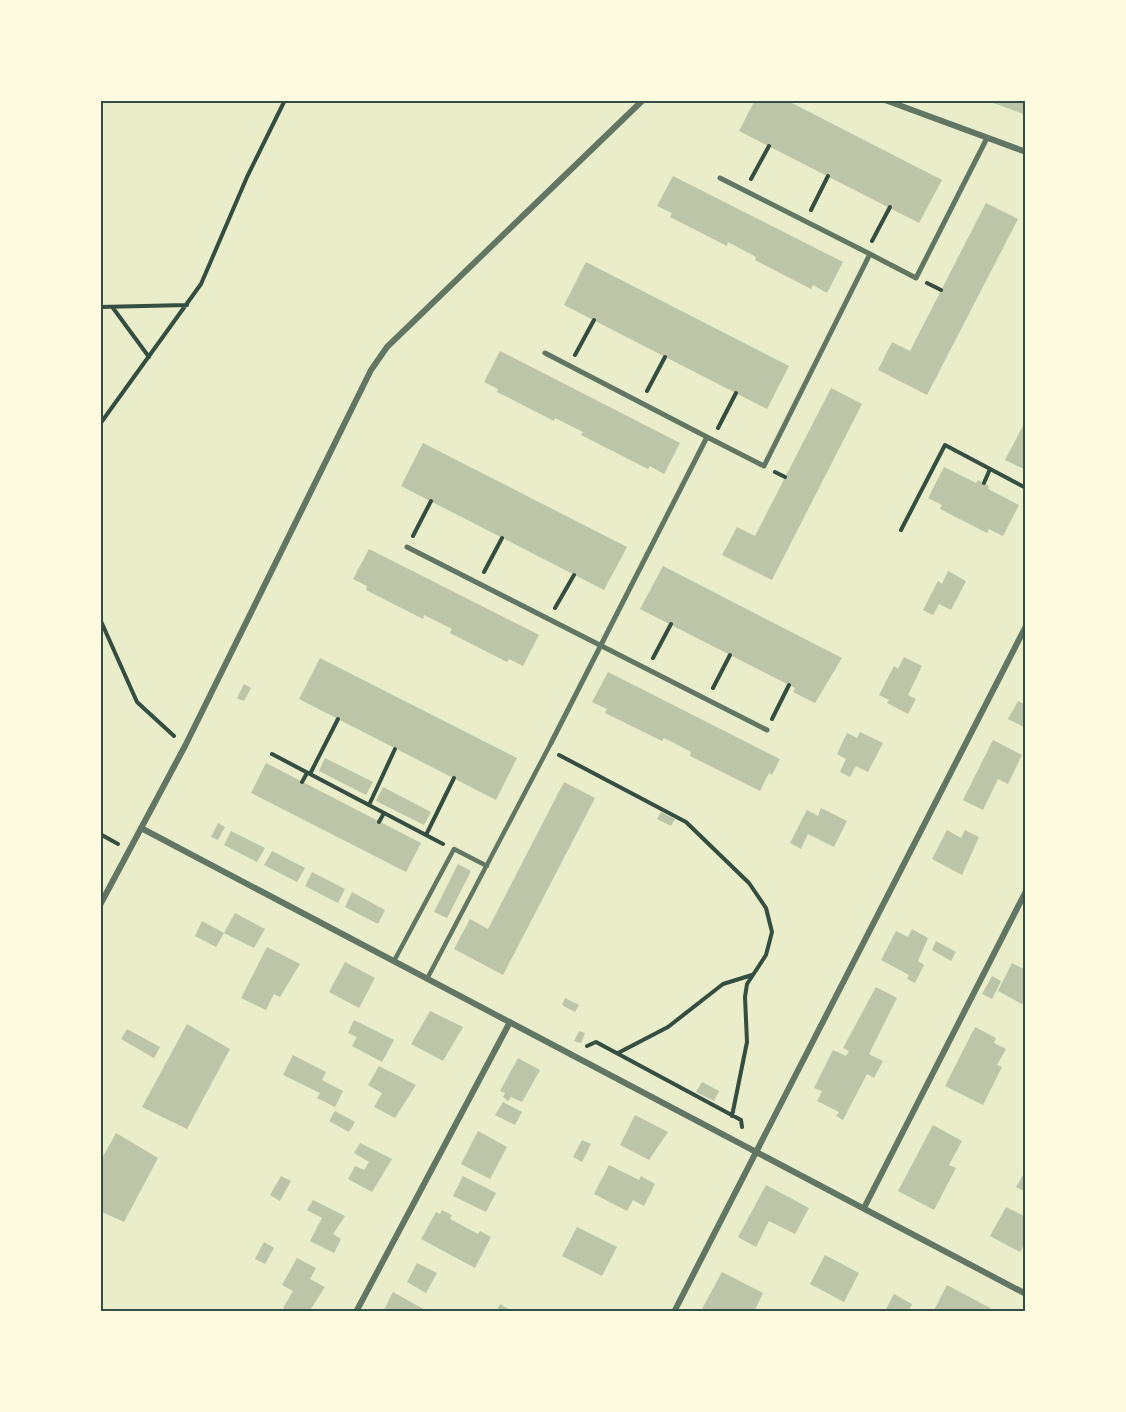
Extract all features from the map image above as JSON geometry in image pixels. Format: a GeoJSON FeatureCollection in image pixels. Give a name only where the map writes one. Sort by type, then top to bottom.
{"type":"FeatureCollection","features":[{"type":"Feature","properties":{"kind":"street"},"geometry":{"type":"LineString","coordinates":[[100,905],[185,746],[371,370],[387,347],[643,100]]}},
{"type":"Feature","properties":{"kind":"street"},"geometry":{"type":"LineString","coordinates":[[885,100],[1026,152]]}},
{"type":"Feature","properties":{"kind":"street"},"geometry":{"type":"LineString","coordinates":[[720,178],[916,278],[987,138]]}},
{"type":"Feature","properties":{"kind":"street"},"geometry":{"type":"LineString","coordinates":[[545,353],[764,466],[868,253]]}},
{"type":"Feature","properties":{"kind":"street"},"geometry":{"type":"LineString","coordinates":[[551,742],[710,438]]}},
{"type":"Feature","properties":{"kind":"street"},"geometry":{"type":"LineString","coordinates":[[407,547],[767,730]]}},
{"type":"Feature","properties":{"kind":"street"},"geometry":{"type":"LineString","coordinates":[[674,1311],[1026,626]]}},
{"type":"Feature","properties":{"kind":"street"},"geometry":{"type":"LineString","coordinates":[[141,828],[1026,1293]]}},
{"type":"Feature","properties":{"kind":"street"},"geometry":{"type":"LineString","coordinates":[[864,1208],[1026,891]]}},
{"type":"Feature","properties":{"kind":"street"},"geometry":{"type":"LineString","coordinates":[[356,1311],[510,1022]]}},
{"type":"Feature","properties":{"kind":"lane"},"geometry":{"type":"LineString","coordinates":[[428,977],[551,742]]}},
{"type":"Feature","properties":{"kind":"lane"},"geometry":{"type":"LineString","coordinates":[[394,960],[454,849],[487,866]]}},
{"type":"Feature","properties":{"kind":"path"},"geometry":{"type":"LineString","coordinates":[[100,424],[201,284],[247,177],[285,100]]}},
{"type":"Feature","properties":{"kind":"path"},"geometry":{"type":"LineString","coordinates":[[745,190],[769,146]]}},
{"type":"Feature","properties":{"kind":"path"},"geometry":{"type":"LineString","coordinates":[[805,221],[828,176]]}},
{"type":"Feature","properties":{"kind":"path"},"geometry":{"type":"LineString","coordinates":[[868,253],[890,207]]}},
{"type":"Feature","properties":{"kind":"path"},"geometry":{"type":"LineString","coordinates":[[100,307],[188,305]]}},
{"type":"Feature","properties":{"kind":"path"},"geometry":{"type":"LineString","coordinates":[[112,307],[149,358]]}},
{"type":"Feature","properties":{"kind":"path"},"geometry":{"type":"LineString","coordinates":[[569,366],[594,320]]}},
{"type":"Feature","properties":{"kind":"path"},"geometry":{"type":"LineString","coordinates":[[641,403],[665,357]]}},
{"type":"Feature","properties":{"kind":"path"},"geometry":{"type":"LineString","coordinates":[[710,438],[736,393]]}},
{"type":"Feature","properties":{"kind":"path"},"geometry":{"type":"LineString","coordinates":[[901,530],[945,446],[1026,488]]}},
{"type":"Feature","properties":{"kind":"path"},"geometry":{"type":"LineString","coordinates":[[984,483],[990,469]]}},
{"type":"Feature","properties":{"kind":"path"},"geometry":{"type":"LineString","coordinates":[[407,547],[431,501]]}},
{"type":"Feature","properties":{"kind":"path"},"geometry":{"type":"LineString","coordinates":[[478,583],[502,538]]}},
{"type":"Feature","properties":{"kind":"path"},"geometry":{"type":"LineString","coordinates":[[549,620],[574,575]]}},
{"type":"Feature","properties":{"kind":"path"},"geometry":{"type":"LineString","coordinates":[[100,619],[137,702],[185,746]]}},
{"type":"Feature","properties":{"kind":"path"},"geometry":{"type":"LineString","coordinates":[[648,669],[671,624]]}},
{"type":"Feature","properties":{"kind":"path"},"geometry":{"type":"LineString","coordinates":[[707,700],[730,655]]}},
{"type":"Feature","properties":{"kind":"path"},"geometry":{"type":"LineString","coordinates":[[767,730],[789,685]]}},
{"type":"Feature","properties":{"kind":"path"},"geometry":{"type":"LineString","coordinates":[[302,782],[338,719]]}},
{"type":"Feature","properties":{"kind":"path"},"geometry":{"type":"LineString","coordinates":[[369,805],[395,748]]}},
{"type":"Feature","properties":{"kind":"path"},"geometry":{"type":"LineString","coordinates":[[547,750],[686,822],[749,883],[766,908],[772,932],[766,955],[752,975],[745,997],[747,1042],[732,1116]]}},
{"type":"Feature","properties":{"kind":"path"},"geometry":{"type":"LineString","coordinates":[[272,754],[454,849]]}},
{"type":"Feature","properties":{"kind":"path"},"geometry":{"type":"LineString","coordinates":[[426,835],[454,778]]}},
{"type":"Feature","properties":{"kind":"path"},"geometry":{"type":"LineString","coordinates":[[379,822],[384,813]]}},
{"type":"Feature","properties":{"kind":"path"},"geometry":{"type":"LineString","coordinates":[[617,1054],[668,1027],[723,984],[752,975]]}},
{"type":"Feature","properties":{"kind":"path"},"geometry":{"type":"LineString","coordinates":[[569,1053],[596,1042],[741,1120],[742,1143]]}},
{"type":"Feature","properties":{"kind":"building"},"geometry":{"type":"Polygon","coordinates":[[[755,100],[786,100],[942,180],[919,223],[739,131],[755,100]]]}},
{"type":"Feature","properties":{"kind":"building"},"geometry":{"type":"Polygon","coordinates":[[[1026,100],[1026,115],[988,101],[1026,100]]]}},
{"type":"Feature","properties":{"kind":"building"},"geometry":{"type":"Polygon","coordinates":[[[673,176],[843,262],[827,293],[813,285],[811,289],[755,260],[756,257],[728,242],[727,246],[670,217],[672,213],[657,206],[673,176]]]}},
{"type":"Feature","properties":{"kind":"building"},"geometry":{"type":"Polygon","coordinates":[[[986,203],[1018,219],[927,395],[878,370],[892,342],[910,351],[986,203]]]}},
{"type":"Feature","properties":{"kind":"building"},"geometry":{"type":"Polygon","coordinates":[[[586,262],[789,366],[767,409],[564,305],[586,262]]]}},
{"type":"Feature","properties":{"kind":"building"},"geometry":{"type":"Polygon","coordinates":[[[500,351],[680,443],[664,474],[650,466],[648,469],[581,435],[583,432],[555,418],[554,421],[497,392],[498,389],[484,382],[500,351]]]}},
{"type":"Feature","properties":{"kind":"building"},"geometry":{"type":"Polygon","coordinates":[[[831,388],[862,404],[772,580],[722,555],[737,527],[755,536],[831,388]]]}},
{"type":"Feature","properties":{"kind":"building"},"geometry":{"type":"Polygon","coordinates":[[[1026,420],[1026,470],[1005,460],[1026,420]]]}},
{"type":"Feature","properties":{"kind":"building"},"geometry":{"type":"Polygon","coordinates":[[[423,443],[627,547],[604,590],[401,486],[423,443]]]}},
{"type":"Feature","properties":{"kind":"building"},"geometry":{"type":"Polygon","coordinates":[[[944,467],[976,483],[978,480],[989,486],[988,489],[1019,505],[1003,536],[989,529],[987,533],[940,509],[942,505],[928,498],[944,467]]]}},
{"type":"Feature","properties":{"kind":"building"},"geometry":{"type":"Polygon","coordinates":[[[369,549],[539,635],[523,666],[509,659],[507,662],[450,633],[452,629],[424,615],[423,619],[366,590],[367,586],[353,579],[369,549]]]}},
{"type":"Feature","properties":{"kind":"building"},"geometry":{"type":"Polygon","coordinates":[[[663,566],[842,658],[815,703],[793,692],[795,688],[640,609],[663,566]]]}},
{"type":"Feature","properties":{"kind":"building"},"geometry":{"type":"Polygon","coordinates":[[[948,571],[966,581],[951,610],[939,604],[933,615],[923,610],[938,581],[942,584],[948,571]]]}},
{"type":"Feature","properties":{"kind":"building"},"geometry":{"type":"Polygon","coordinates":[[[904,657],[922,666],[908,695],[916,699],[908,714],[887,703],[889,700],[879,695],[894,666],[898,669],[904,657]]]}},
{"type":"Feature","properties":{"kind":"building"},"geometry":{"type":"Polygon","coordinates":[[[320,658],[517,758],[496,800],[299,699],[320,658]]]}},
{"type":"Feature","properties":{"kind":"building"},"geometry":{"type":"Polygon","coordinates":[[[608,672],[780,759],[772,775],[769,773],[760,791],[690,756],[691,752],[678,745],[664,738],[662,741],[605,713],[607,709],[592,702],[608,672]]]}},
{"type":"Feature","properties":{"kind":"building"},"geometry":{"type":"Polygon","coordinates":[[[244,684],[251,688],[244,701],[237,698],[244,684]]]}},
{"type":"Feature","properties":{"kind":"building"},"geometry":{"type":"Polygon","coordinates":[[[1018,701],[1026,705],[1026,728],[1008,719],[1018,701]]]}},
{"type":"Feature","properties":{"kind":"building"},"geometry":{"type":"Polygon","coordinates":[[[860,732],[883,743],[868,772],[856,766],[850,777],[840,772],[846,759],[837,754],[847,733],[857,738],[860,732]]]}},
{"type":"Feature","properties":{"kind":"building"},"geometry":{"type":"Polygon","coordinates":[[[993,740],[1022,755],[1008,784],[998,779],[983,810],[963,800],[993,740]]]}},
{"type":"Feature","properties":{"kind":"building"},"geometry":{"type":"Polygon","coordinates":[[[325,758],[373,782],[366,795],[319,771],[325,758]]]}},
{"type":"Feature","properties":{"kind":"building"},"geometry":{"type":"Polygon","coordinates":[[[266,763],[421,843],[406,872],[251,793],[266,763]]]}},
{"type":"Feature","properties":{"kind":"building"},"geometry":{"type":"Polygon","coordinates":[[[564,782],[595,798],[503,975],[454,949],[470,919],[488,929],[564,782]]]}},
{"type":"Feature","properties":{"kind":"building"},"geometry":{"type":"Polygon","coordinates":[[[383,787],[431,812],[424,825],[376,801],[383,787]]]}},
{"type":"Feature","properties":{"kind":"building"},"geometry":{"type":"Polygon","coordinates":[[[821,808],[847,821],[834,847],[808,834],[801,849],[790,843],[807,810],[818,816],[821,808]]]}},
{"type":"Feature","properties":{"kind":"building"},"geometry":{"type":"Polygon","coordinates":[[[661,812],[675,819],[671,826],[657,819],[661,812]]]}},
{"type":"Feature","properties":{"kind":"building"},"geometry":{"type":"Polygon","coordinates":[[[218,823],[225,827],[218,840],[211,837],[218,823]]]}},
{"type":"Feature","properties":{"kind":"building"},"geometry":{"type":"Polygon","coordinates":[[[947,830],[961,838],[965,830],[979,837],[962,875],[932,859],[947,830]]]}},
{"type":"Feature","properties":{"kind":"building"},"geometry":{"type":"Polygon","coordinates":[[[231,831],[265,848],[257,862],[224,845],[231,831]]]}},
{"type":"Feature","properties":{"kind":"building"},"geometry":{"type":"Polygon","coordinates":[[[272,851],[305,868],[297,882],[264,865],[272,851]]]}},
{"type":"Feature","properties":{"kind":"building"},"geometry":{"type":"Polygon","coordinates":[[[458,864],[471,871],[447,918],[434,912],[458,864]]]}},
{"type":"Feature","properties":{"kind":"building"},"geometry":{"type":"Polygon","coordinates":[[[312,872],[345,889],[338,903],[305,886],[312,872]]]}},
{"type":"Feature","properties":{"kind":"building"},"geometry":{"type":"Polygon","coordinates":[[[352,892],[385,910],[378,924],[345,907],[352,892]]]}},
{"type":"Feature","properties":{"kind":"building"},"geometry":{"type":"Polygon","coordinates":[[[235,913],[265,929],[254,948],[224,933],[235,913]]]}},
{"type":"Feature","properties":{"kind":"building"},"geometry":{"type":"Polygon","coordinates":[[[202,921],[224,933],[216,947],[195,936],[202,921]]]}},
{"type":"Feature","properties":{"kind":"building"},"geometry":{"type":"Polygon","coordinates":[[[912,929],[928,938],[918,961],[924,965],[915,983],[907,979],[909,975],[881,960],[896,931],[908,937],[912,929]]]}},
{"type":"Feature","properties":{"kind":"building"},"geometry":{"type":"Polygon","coordinates":[[[936,941],[956,952],[951,961],[932,950],[936,941]]]}},
{"type":"Feature","properties":{"kind":"building"},"geometry":{"type":"Polygon","coordinates":[[[267,947],[300,964],[280,997],[274,994],[266,1010],[241,998],[267,947]]]}},
{"type":"Feature","properties":{"kind":"building"},"geometry":{"type":"Polygon","coordinates":[[[345,962],[375,978],[359,1008],[329,992],[345,962]]]}},
{"type":"Feature","properties":{"kind":"building"},"geometry":{"type":"Polygon","coordinates":[[[1012,963],[1026,970],[1026,998],[1022,1004],[998,991],[1012,963]]]}},
{"type":"Feature","properties":{"kind":"building"},"geometry":{"type":"Polygon","coordinates":[[[992,976],[1001,981],[992,999],[982,994],[992,976]]]}},
{"type":"Feature","properties":{"kind":"building"},"geometry":{"type":"Polygon","coordinates":[[[876,987],[897,998],[869,1054],[883,1061],[874,1078],[867,1074],[843,1120],[836,1116],[839,1112],[817,1101],[822,1091],[814,1088],[833,1050],[846,1056],[849,1051],[843,1048],[876,987]]]}},
{"type":"Feature","properties":{"kind":"building"},"geometry":{"type":"Polygon","coordinates":[[[565,998],[579,1005],[575,1012],[562,1005],[565,998]]]}},
{"type":"Feature","properties":{"kind":"building"},"geometry":{"type":"Polygon","coordinates":[[[430,1011],[463,1027],[443,1061],[411,1044],[430,1011]]]}},
{"type":"Feature","properties":{"kind":"building"},"geometry":{"type":"Polygon","coordinates":[[[354,1020],[394,1040],[382,1062],[352,1046],[357,1037],[348,1033],[354,1020]]]}},
{"type":"Feature","properties":{"kind":"building"},"geometry":{"type":"Polygon","coordinates":[[[187,1024],[230,1049],[187,1129],[142,1107],[187,1024]]]}},
{"type":"Feature","properties":{"kind":"building"},"geometry":{"type":"Polygon","coordinates":[[[975,1027],[996,1038],[994,1043],[1006,1049],[997,1065],[1002,1067],[983,1105],[945,1086],[975,1027]]]}},
{"type":"Feature","properties":{"kind":"building"},"geometry":{"type":"Polygon","coordinates":[[[127,1029],[160,1047],[154,1058],[121,1039],[127,1029]]]}},
{"type":"Feature","properties":{"kind":"building"},"geometry":{"type":"Polygon","coordinates":[[[579,1031],[585,1033],[581,1043],[574,1041],[579,1031]]]}},
{"type":"Feature","properties":{"kind":"building"},"geometry":{"type":"Polygon","coordinates":[[[293,1055],[326,1072],[322,1080],[343,1091],[335,1107],[317,1098],[320,1093],[283,1075],[293,1055]]]}},
{"type":"Feature","properties":{"kind":"building"},"geometry":{"type":"Polygon","coordinates":[[[518,1058],[540,1070],[522,1102],[511,1097],[508,1101],[503,1097],[505,1093],[500,1091],[518,1058]]]}},
{"type":"Feature","properties":{"kind":"building"},"geometry":{"type":"Polygon","coordinates":[[[379,1066],[416,1085],[395,1118],[374,1107],[382,1093],[368,1085],[379,1066]]]}},
{"type":"Feature","properties":{"kind":"building"},"geometry":{"type":"Polygon","coordinates":[[[702,1082],[719,1091],[714,1101],[696,1092],[702,1082]]]}},
{"type":"Feature","properties":{"kind":"building"},"geometry":{"type":"Polygon","coordinates":[[[503,1102],[522,1112],[515,1125],[495,1115],[503,1102]]]}},
{"type":"Feature","properties":{"kind":"building"},"geometry":{"type":"Polygon","coordinates":[[[335,1111],[355,1122],[349,1132],[329,1121],[335,1111]]]}},
{"type":"Feature","properties":{"kind":"building"},"geometry":{"type":"Polygon","coordinates":[[[635,1115],[668,1132],[649,1160],[620,1145],[635,1115]]]}},
{"type":"Feature","properties":{"kind":"building"},"geometry":{"type":"Polygon","coordinates":[[[933,1125],[962,1141],[949,1165],[956,1168],[934,1210],[898,1191],[933,1125]]]}},
{"type":"Feature","properties":{"kind":"building"},"geometry":{"type":"Polygon","coordinates":[[[478,1131],[507,1147],[490,1179],[461,1164],[478,1131]]]}},
{"type":"Feature","properties":{"kind":"building"},"geometry":{"type":"Polygon","coordinates":[[[116,1133],[158,1158],[124,1222],[100,1211],[100,1162],[116,1133]]]}},
{"type":"Feature","properties":{"kind":"building"},"geometry":{"type":"Polygon","coordinates":[[[582,1140],[591,1144],[582,1162],[573,1157],[582,1140]]]}},
{"type":"Feature","properties":{"kind":"building"},"geometry":{"type":"Polygon","coordinates":[[[360,1143],[392,1159],[372,1192],[348,1179],[355,1166],[364,1170],[369,1162],[354,1153],[360,1143]]]}},
{"type":"Feature","properties":{"kind":"building"},"geometry":{"type":"Polygon","coordinates":[[[609,1165],[639,1180],[641,1176],[655,1184],[644,1206],[633,1200],[627,1211],[594,1194],[609,1165]]]}},
{"type":"Feature","properties":{"kind":"building"},"geometry":{"type":"Polygon","coordinates":[[[1026,1170],[1026,1192],[1016,1187],[1026,1170]]]}},
{"type":"Feature","properties":{"kind":"building"},"geometry":{"type":"Polygon","coordinates":[[[281,1176],[291,1181],[280,1201],[270,1195],[281,1176]]]}},
{"type":"Feature","properties":{"kind":"building"},"geometry":{"type":"Polygon","coordinates":[[[463,1176],[496,1193],[486,1212],[453,1196],[463,1176]]]}},
{"type":"Feature","properties":{"kind":"building"},"geometry":{"type":"Polygon","coordinates":[[[766,1185],[809,1208],[795,1234],[769,1221],[756,1247],[738,1237],[766,1185]]]}},
{"type":"Feature","properties":{"kind":"building"},"geometry":{"type":"Polygon","coordinates":[[[313,1200],[345,1216],[333,1234],[341,1239],[334,1253],[310,1241],[322,1218],[307,1210],[313,1200]]]}},
{"type":"Feature","properties":{"kind":"building"},"geometry":{"type":"Polygon","coordinates":[[[1006,1207],[1026,1217],[1026,1241],[1020,1252],[990,1236],[1006,1207]]]}},
{"type":"Feature","properties":{"kind":"building"},"geometry":{"type":"Polygon","coordinates":[[[442,1210],[452,1215],[450,1219],[478,1234],[480,1231],[491,1237],[475,1268],[421,1239],[436,1212],[440,1214],[442,1210]]]}},
{"type":"Feature","properties":{"kind":"building"},"geometry":{"type":"Polygon","coordinates":[[[577,1227],[617,1247],[602,1276],[562,1256],[577,1227]]]}},
{"type":"Feature","properties":{"kind":"building"},"geometry":{"type":"Polygon","coordinates":[[[264,1242],[274,1248],[265,1264],[255,1259],[264,1242]]]}},
{"type":"Feature","properties":{"kind":"building"},"geometry":{"type":"Polygon","coordinates":[[[825,1255],[859,1273],[844,1302],[810,1284],[825,1255]]]}},
{"type":"Feature","properties":{"kind":"building"},"geometry":{"type":"Polygon","coordinates":[[[297,1258],[316,1268],[310,1279],[325,1287],[309,1312],[289,1312],[283,1308],[293,1291],[282,1285],[297,1258]]]}},
{"type":"Feature","properties":{"kind":"building"},"geometry":{"type":"Polygon","coordinates":[[[417,1263],[437,1273],[426,1293],[407,1282],[417,1263]]]}},
{"type":"Feature","properties":{"kind":"building"},"geometry":{"type":"Polygon","coordinates":[[[722,1272],[763,1293],[754,1312],[702,1309],[722,1272]]]}},
{"type":"Feature","properties":{"kind":"building"},"geometry":{"type":"Polygon","coordinates":[[[947,1285],[990,1308],[988,1312],[933,1312],[947,1285]]]}},
{"type":"Feature","properties":{"kind":"building"},"geometry":{"type":"Polygon","coordinates":[[[393,1292],[429,1312],[383,1312],[393,1292]]]}},
{"type":"Feature","properties":{"kind":"building"},"geometry":{"type":"Polygon","coordinates":[[[894,1294],[912,1304],[908,1312],[886,1309],[894,1294]]]}},
{"type":"Feature","properties":{"kind":"building"},"geometry":{"type":"Polygon","coordinates":[[[500,1304],[514,1312],[496,1312],[500,1304]]]}}]}
